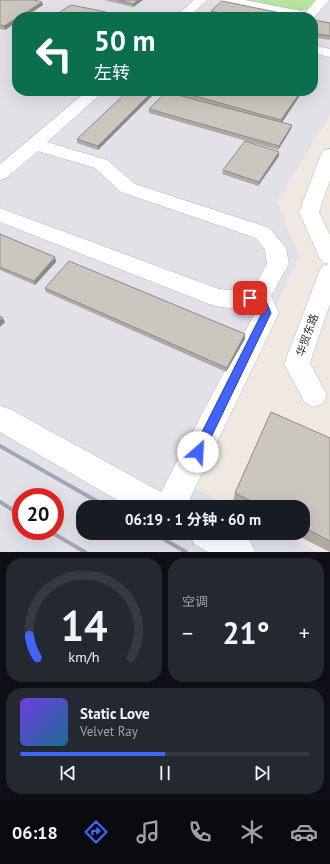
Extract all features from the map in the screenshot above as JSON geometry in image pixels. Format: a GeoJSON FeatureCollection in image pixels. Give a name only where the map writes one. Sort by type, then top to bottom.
{"type":"FeatureCollection","features":[{"type":"Feature","properties":{"kind":"street"},"geometry":{"type":"LineString","coordinates":[[187,12],[201,0]]}},
{"type":"Feature","properties":{"kind":"street"},"geometry":{"type":"LineString","coordinates":[[227,0],[284,12]]}},
{"type":"Feature","properties":{"kind":"street"},"geometry":{"type":"LineString","coordinates":[[312,12],[323,0]]}},
{"type":"Feature","properties":{"kind":"street"},"geometry":{"type":"LineString","coordinates":[[318,50],[330,53]]}},
{"type":"Feature","properties":{"kind":"street"},"geometry":{"type":"LineString","coordinates":[[0,174],[90,96]]}},
{"type":"Feature","properties":{"kind":"street"},"geometry":{"type":"LineString","coordinates":[[0,215],[217,298],[239,300],[260,296],[278,264],[275,248],[263,233],[128,188],[101,164],[34,144]]}},
{"type":"Feature","properties":{"kind":"street"},"geometry":{"type":"LineString","coordinates":[[330,154],[309,212],[330,257]]}},
{"type":"Feature","properties":{"kind":"street","name":"华贸东路"},"geometry":{"type":"LineString","coordinates":[[314,395],[296,364],[330,272]]}},
{"type":"Feature","properties":{"kind":"street"},"geometry":{"type":"LineString","coordinates":[[174,500],[267,313],[260,296]]}},
{"type":"Feature","properties":{"kind":"street"},"geometry":{"type":"LineString","coordinates":[[0,418],[146,500]]}},
{"type":"Feature","properties":{"kind":"street"},"geometry":{"type":"LineString","coordinates":[[218,540],[239,552]]}},
{"type":"Feature","properties":{"kind":"shaded area"},"geometry":{"type":"Polygon","coordinates":[[[0,0],[330,0],[330,115],[277,202],[300,257],[188,484],[218,500],[76,500],[76,540],[294,540],[317,552],[0,552],[0,0]]]}},
{"type":"Feature","properties":{"kind":"green space"},"geometry":{"type":"Polygon","coordinates":[[[240,0],[320,0],[312,9],[299,11],[240,0]]]}},
{"type":"Feature","properties":{"kind":"building"},"geometry":{"type":"Polygon","coordinates":[[[0,0],[34,0],[42,2],[27,12],[12,12],[12,21],[4,26],[0,25],[0,0]]]}},
{"type":"Feature","properties":{"kind":"building"},"geometry":{"type":"Polygon","coordinates":[[[119,0],[138,0],[133,4],[119,0]]]}},
{"type":"Feature","properties":{"kind":"building"},"geometry":{"type":"Polygon","coordinates":[[[222,1],[276,12],[216,12],[211,11],[222,1]]]}},
{"type":"Feature","properties":{"kind":"building"},"geometry":{"type":"Polygon","coordinates":[[[71,5],[106,12],[60,12],[71,5]]]}},
{"type":"Feature","properties":{"kind":"building"},"geometry":{"type":"Polygon","coordinates":[[[318,21],[330,23],[330,36],[318,34],[318,21]]]}},
{"type":"Feature","properties":{"kind":"building"},"geometry":{"type":"Polygon","coordinates":[[[123,96],[148,96],[98,146],[77,139],[123,96]]]}},
{"type":"Feature","properties":{"kind":"building"},"geometry":{"type":"Polygon","coordinates":[[[162,96],[181,96],[292,125],[279,146],[149,109],[162,96]]]}},
{"type":"Feature","properties":{"kind":"building"},"geometry":{"type":"Polygon","coordinates":[[[195,96],[298,96],[281,120],[195,96]]]}},
{"type":"Feature","properties":{"kind":"building"},"geometry":{"type":"Polygon","coordinates":[[[245,141],[279,152],[259,182],[223,170],[245,141]]]}},
{"type":"Feature","properties":{"kind":"building"},"geometry":{"type":"Polygon","coordinates":[[[0,234],[55,257],[34,281],[0,267],[0,234]]]}},
{"type":"Feature","properties":{"kind":"building"},"geometry":{"type":"Polygon","coordinates":[[[69,261],[245,334],[227,368],[45,288],[69,261]]]}},
{"type":"Feature","properties":{"kind":"building"},"geometry":{"type":"Polygon","coordinates":[[[271,412],[330,438],[330,541],[310,531],[310,500],[249,500],[235,493],[271,412]]]}},
{"type":"Feature","properties":{"kind":"railway"},"geometry":{"type":"LineString","coordinates":[[0,446],[95,500]]}},
{"type":"Feature","properties":{"kind":"railway"},"geometry":{"type":"LineString","coordinates":[[0,502],[12,509]]}},
{"type":"Feature","properties":{"kind":"railway"},"geometry":{"type":"LineString","coordinates":[[64,540],[85,552]]}},
{"type":"Feature","properties":{"kind":"railway"},"geometry":{"type":"LineString","coordinates":[[165,540],[186,552]]}},
{"type":"Feature","properties":{"kind":"route"},"geometry":{"type":"LineString","coordinates":[[198,452],[267,313],[260,296],[250,298]]}}]}
